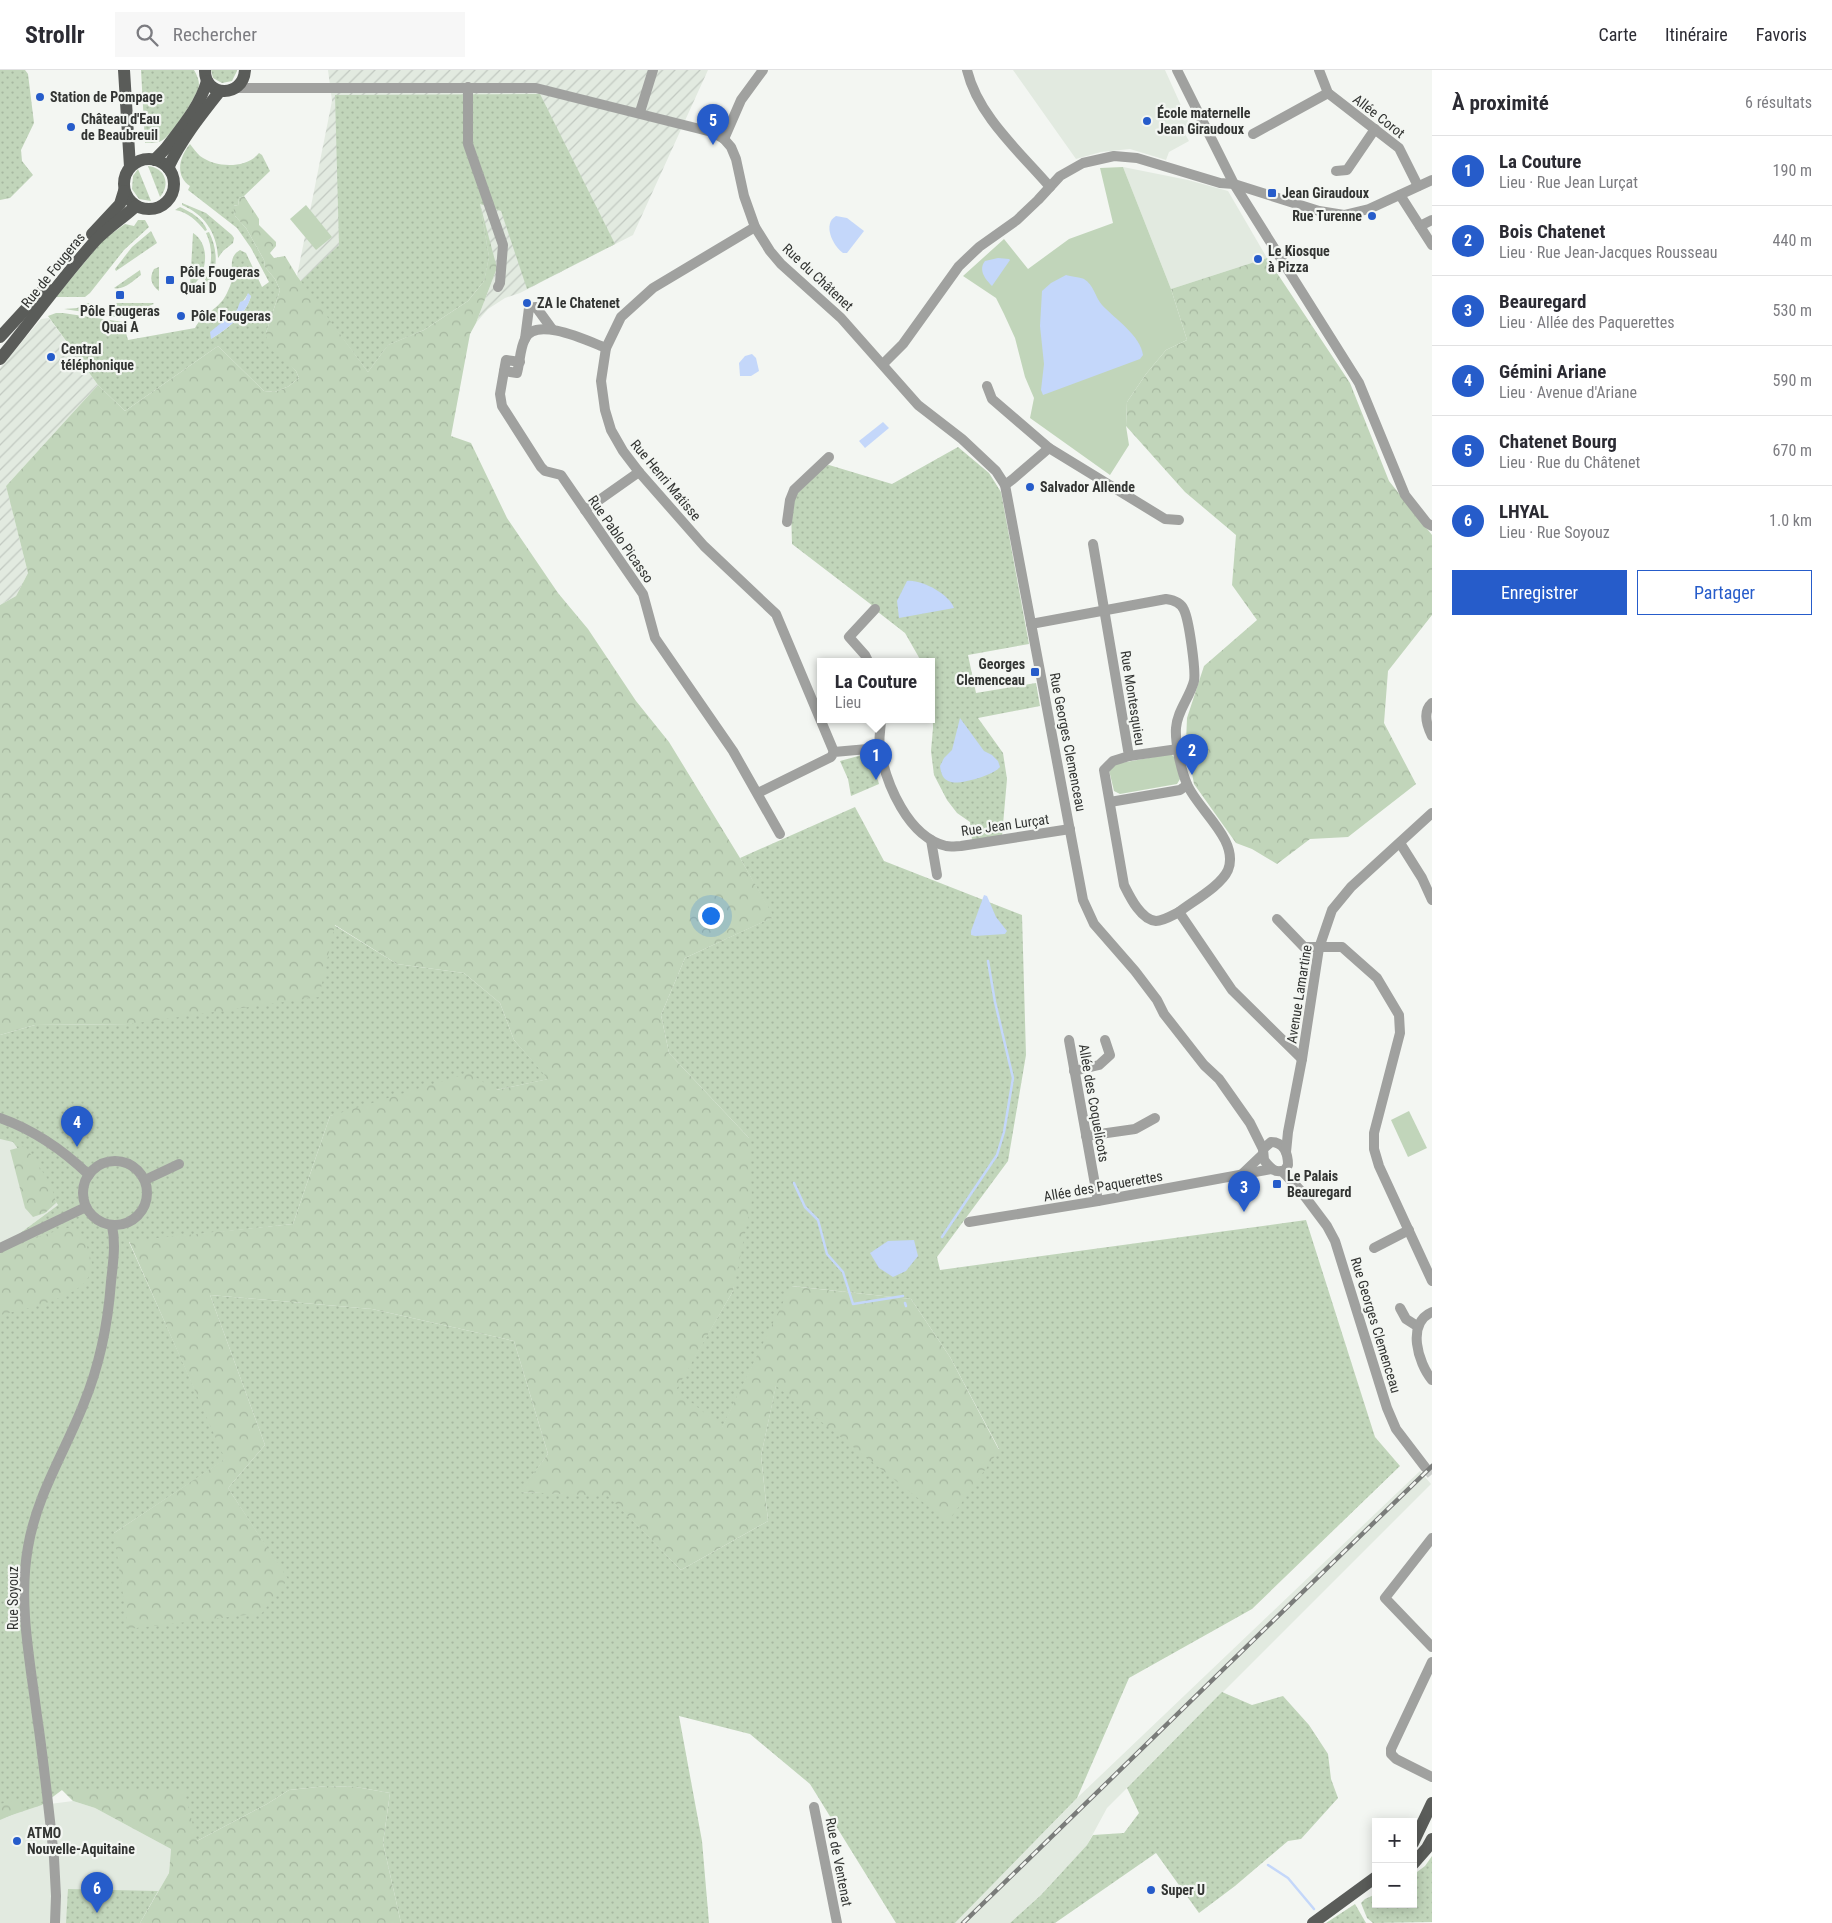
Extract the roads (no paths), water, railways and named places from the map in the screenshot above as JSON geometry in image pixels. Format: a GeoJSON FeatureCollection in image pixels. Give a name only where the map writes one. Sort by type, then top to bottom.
{"type":"FeatureCollection","features":[{"type":"Feature","properties":{"kind":"main road"},"geometry":{"type":"LineString","coordinates":[[124,70],[130,167]]}},
{"type":"Feature","properties":{"kind":"main road"},"geometry":{"type":"LineString","coordinates":[[206,75],[212,87],[227,92],[235,88],[242,81],[244,73]]}},
{"type":"Feature","properties":{"kind":"main road"},"geometry":{"type":"LineString","coordinates":[[155,160],[164,152],[185,123],[204,92],[206,75]]}},
{"type":"Feature","properties":{"kind":"main road"},"geometry":{"type":"LineString","coordinates":[[168,168],[204,111],[220,91]]}},
{"type":"Feature","properties":{"kind":"main road"},"geometry":{"type":"LineString","coordinates":[[142,160],[155,160],[168,168],[174,184],[172,193],[168,200],[155,208],[148,209],[136,206],[129,200],[124,191],[123,182],[125,174],[130,167],[142,160]]}},
{"type":"Feature","properties":{"kind":"main road","name":"Rue de Fougeras"},"geometry":{"type":"LineString","coordinates":[[0,338],[120,204],[124,191]]}},
{"type":"Feature","properties":{"kind":"main road","name":"Rue de Fougeras"},"geometry":{"type":"LineString","coordinates":[[0,359],[31,321],[45,300],[96,240],[136,206]]}},
{"type":"Feature","properties":{"kind":"main road"},"geometry":{"type":"LineString","coordinates":[[1417,1838],[1428,1822],[1432,1802]]}},
{"type":"Feature","properties":{"kind":"main road"},"geometry":{"type":"LineString","coordinates":[[1417,1839],[1431,1840]]}},
{"type":"Feature","properties":{"kind":"main road"},"geometry":{"type":"LineString","coordinates":[[1414,1863],[1431,1840]]}},
{"type":"Feature","properties":{"kind":"main road"},"geometry":{"type":"LineString","coordinates":[[1313,1923],[1372,1880]]}},
{"type":"Feature","properties":{"kind":"main road"},"geometry":{"type":"LineString","coordinates":[[1357,1892],[1372,1886]]}},
{"type":"Feature","properties":{"kind":"street"},"geometry":{"type":"LineString","coordinates":[[640,112],[653,70]]}},
{"type":"Feature","properties":{"kind":"street"},"geometry":{"type":"LineString","coordinates":[[235,88],[536,88],[640,112],[712,132],[724,139],[741,100],[763,70]]}},
{"type":"Feature","properties":{"kind":"street"},"geometry":{"type":"LineString","coordinates":[[967,70],[971,85],[990,118],[1050,187]]}},
{"type":"Feature","properties":{"kind":"street"},"geometry":{"type":"LineString","coordinates":[[1178,70],[1234,184],[1360,383],[1405,495],[1427,523],[1432,526]]}},
{"type":"Feature","properties":{"kind":"street"},"geometry":{"type":"LineString","coordinates":[[1253,134],[1328,93],[1319,70]]}},
{"type":"Feature","properties":{"kind":"street"},"geometry":{"type":"LineString","coordinates":[[244,73],[252,82],[268,89]]}},
{"type":"Feature","properties":{"kind":"street"},"geometry":{"type":"LineString","coordinates":[[468,87],[468,144],[503,245],[500,283],[498,287]]}},
{"type":"Feature","properties":{"kind":"street","name":"Allée Corot"},"geometry":{"type":"LineString","coordinates":[[1328,93],[1399,148],[1418,186]]}},
{"type":"Feature","properties":{"kind":"street"},"geometry":{"type":"LineString","coordinates":[[1336,170],[1347,170],[1375,129]]}},
{"type":"Feature","properties":{"kind":"street","name":"Rue du Châtenet"},"geometry":{"type":"LineString","coordinates":[[724,139],[731,147],[736,159],[744,196],[756,227],[770,251],[781,264],[841,318],[883,364]]}},
{"type":"Feature","properties":{"kind":"street"},"geometry":{"type":"LineString","coordinates":[[883,364],[903,344],[959,266],[979,247],[1017,220],[1060,176],[1083,163],[1114,156],[1137,158],[1220,183],[1234,184],[1319,211],[1344,215],[1369,209],[1432,180]]}},
{"type":"Feature","properties":{"kind":"street"},"geometry":{"type":"LineString","coordinates":[[1400,195],[1432,245]]}},
{"type":"Feature","properties":{"kind":"street"},"geometry":{"type":"LineString","coordinates":[[1420,226],[1432,220]]}},
{"type":"Feature","properties":{"kind":"street","name":"Rue Henri Matisse"},"geometry":{"type":"LineString","coordinates":[[756,227],[653,288],[621,317],[606,348],[601,381],[605,410],[611,430],[623,451],[704,546],[776,614],[817,708]]}},
{"type":"Feature","properties":{"kind":"street","name":"Rue Pablo Picasso"},"geometry":{"type":"LineString","coordinates":[[552,329],[536,306],[529,308],[525,339],[517,373],[504,371],[500,394],[502,406],[541,467],[545,471],[561,475],[644,594],[655,638],[733,751],[780,834]]}},
{"type":"Feature","properties":{"kind":"street"},"geometry":{"type":"LineString","coordinates":[[525,339],[530,332],[537,329],[552,329],[606,348]]}},
{"type":"Feature","properties":{"kind":"street","name":"Rue Georges Clemenceau"},"geometry":{"type":"LineString","coordinates":[[883,364],[918,405],[962,439],[996,471],[1005,485],[1083,900],[1094,924],[1135,971],[1157,1000],[1164,1014],[1204,1065],[1219,1079],[1250,1122],[1263,1152],[1264,1160],[1272,1168],[1285,1169],[1336,1241],[1387,1408],[1396,1429],[1425,1467]]}},
{"type":"Feature","properties":{"kind":"street"},"geometry":{"type":"LineString","coordinates":[[987,386],[992,399],[1049,448],[1165,519],[1179,520]]}},
{"type":"Feature","properties":{"kind":"street"},"geometry":{"type":"LineString","coordinates":[[1005,485],[1049,448]]}},
{"type":"Feature","properties":{"kind":"street"},"geometry":{"type":"LineString","coordinates":[[787,522],[790,500],[794,490],[830,457]]}},
{"type":"Feature","properties":{"kind":"street"},"geometry":{"type":"LineString","coordinates":[[585,510],[639,472]]}},
{"type":"Feature","properties":{"kind":"street","name":"Rue Montesquieu"},"geometry":{"type":"LineString","coordinates":[[1093,544],[1129,756],[1113,761],[1104,770],[1124,885],[1147,919],[1158,921],[1179,912]]}},
{"type":"Feature","properties":{"kind":"street"},"geometry":{"type":"LineString","coordinates":[[1032,624],[1166,599],[1176,601],[1184,609],[1195,667],[1194,682],[1180,712],[1176,727],[1178,749],[1187,785],[1226,841],[1231,856],[1228,870],[1218,883],[1179,912],[1232,990],[1302,1059]]}},
{"type":"Feature","properties":{"kind":"street"},"geometry":{"type":"LineString","coordinates":[[866,658],[850,637],[875,609]]}},
{"type":"Feature","properties":{"kind":"street"},"geometry":{"type":"LineString","coordinates":[[1432,703],[1429,706],[1426,719],[1432,736]]}},
{"type":"Feature","properties":{"kind":"street","name":"Rue Henri Matisse"},"geometry":{"type":"LineString","coordinates":[[823,723],[836,752]]}},
{"type":"Feature","properties":{"kind":"street","name":"Rue Jean Lurçat"},"geometry":{"type":"LineString","coordinates":[[881,723],[879,748],[899,806],[915,827],[931,840],[946,846],[962,846],[1070,829]]}},
{"type":"Feature","properties":{"kind":"street"},"geometry":{"type":"LineString","coordinates":[[758,793],[831,757],[836,752],[879,748]]}},
{"type":"Feature","properties":{"kind":"street"},"geometry":{"type":"LineString","coordinates":[[1129,756],[1178,749]]}},
{"type":"Feature","properties":{"kind":"street"},"geometry":{"type":"LineString","coordinates":[[1110,802],[1180,790],[1187,785]]}},
{"type":"Feature","properties":{"kind":"street","name":"Avenue Lamartine"},"geometry":{"type":"LineString","coordinates":[[1286,1152],[1319,948],[1332,910],[1351,887],[1432,813]]}},
{"type":"Feature","properties":{"kind":"street"},"geometry":{"type":"LineString","coordinates":[[931,840],[937,875]]}},
{"type":"Feature","properties":{"kind":"street"},"geometry":{"type":"LineString","coordinates":[[1400,843],[1422,878],[1432,900]]}},
{"type":"Feature","properties":{"kind":"street"},"geometry":{"type":"LineString","coordinates":[[1276,919],[1304,947],[1342,947],[1377,978],[1399,1015],[1400,1033],[1374,1134],[1374,1149],[1379,1166],[1432,1281]]}},
{"type":"Feature","properties":{"kind":"street","name":"Allée des Coquelicots"},"geometry":{"type":"LineString","coordinates":[[1068,1040],[1098,1201]]}},
{"type":"Feature","properties":{"kind":"street"},"geometry":{"type":"LineString","coordinates":[[1074,1071],[1099,1065],[1110,1055],[1105,1040]]}},
{"type":"Feature","properties":{"kind":"street"},"geometry":{"type":"LineString","coordinates":[[0,1118],[20,1125],[46,1140],[89,1175]]}},
{"type":"Feature","properties":{"kind":"street"},"geometry":{"type":"LineString","coordinates":[[1086,1136],[1135,1129],[1155,1118]]}},
{"type":"Feature","properties":{"kind":"street","name":"Rue Georges Clemenceau"},"geometry":{"type":"LineString","coordinates":[[1250,1122],[1286,1152]]}},
{"type":"Feature","properties":{"kind":"street"},"geometry":{"type":"LineString","coordinates":[[1241,1175],[1263,1152],[1288,1132]]}},
{"type":"Feature","properties":{"kind":"street"},"geometry":{"type":"LineString","coordinates":[[1285,1169],[1286,1152]]}},
{"type":"Feature","properties":{"kind":"street"},"geometry":{"type":"LineString","coordinates":[[118,1161],[134,1167],[145,1180],[148,1197],[142,1212],[128,1223],[112,1226],[97,1220],[86,1207],[83,1190],[89,1175],[102,1164],[118,1161]]}},
{"type":"Feature","properties":{"kind":"street"},"geometry":{"type":"LineString","coordinates":[[145,1180],[179,1164]]}},
{"type":"Feature","properties":{"kind":"street","name":"Allée des Paquerettes"},"geometry":{"type":"LineString","coordinates":[[969,1222],[1098,1201],[1272,1168]]}},
{"type":"Feature","properties":{"kind":"street"},"geometry":{"type":"LineString","coordinates":[[0,1248],[86,1207]]}},
{"type":"Feature","properties":{"kind":"street","name":"Rue Soyouz"},"geometry":{"type":"LineString","coordinates":[[55,1923],[54,1858],[26,1628],[24,1581],[34,1516],[48,1480],[85,1402],[99,1359],[110,1297],[114,1238],[112,1226]]}},
{"type":"Feature","properties":{"kind":"street"},"geometry":{"type":"LineString","coordinates":[[1374,1248],[1409,1230]]}},
{"type":"Feature","properties":{"kind":"street"},"geometry":{"type":"LineString","coordinates":[[1400,1308],[1406,1319],[1416,1326]]}},
{"type":"Feature","properties":{"kind":"street"},"geometry":{"type":"LineString","coordinates":[[1432,1312],[1424,1315],[1416,1326],[1417,1341],[1425,1372],[1432,1380]]}},
{"type":"Feature","properties":{"kind":"street"},"geometry":{"type":"LineString","coordinates":[[1432,1538],[1385,1598],[1432,1647]]}},
{"type":"Feature","properties":{"kind":"street"},"geometry":{"type":"LineString","coordinates":[[1432,1662],[1391,1749],[1391,1754],[1396,1759],[1432,1777]]}},
{"type":"Feature","properties":{"kind":"street","name":"Rue de Ventenat"},"geometry":{"type":"LineString","coordinates":[[814,1807],[837,1923]]}},
{"type":"Feature","properties":{"kind":"water"},"geometry":{"type":"Polygon","coordinates":[[[836,216],[847,218],[864,231],[847,253],[839,250],[830,235],[830,224],[836,216]]]}},
{"type":"Feature","properties":{"kind":"water"},"geometry":{"type":"Polygon","coordinates":[[[998,258],[1010,260],[992,286],[985,277],[982,268],[985,261],[998,258]]]}},
{"type":"Feature","properties":{"kind":"water"},"geometry":{"type":"Polygon","coordinates":[[[1066,275],[1083,279],[1087,282],[1102,305],[1132,334],[1143,355],[1140,359],[1043,395],[1041,390],[1044,364],[1040,326],[1042,291],[1051,283],[1066,275]]]}},
{"type":"Feature","properties":{"kind":"water"},"geometry":{"type":"Polygon","coordinates":[[[248,293],[251,296],[245,309],[229,326],[211,339],[210,332],[237,310],[240,302],[245,300],[248,293]]]}},
{"type":"Feature","properties":{"kind":"water"},"geometry":{"type":"Polygon","coordinates":[[[752,354],[756,358],[759,371],[751,376],[740,376],[739,363],[745,356],[752,354]]]}},
{"type":"Feature","properties":{"kind":"water"},"geometry":{"type":"Polygon","coordinates":[[[883,422],[889,428],[865,448],[859,441],[883,422]]]}},
{"type":"Feature","properties":{"kind":"water"},"geometry":{"type":"Polygon","coordinates":[[[907,581],[920,582],[934,588],[947,598],[954,608],[899,618],[897,601],[907,581]]]}},
{"type":"Feature","properties":{"kind":"water"},"geometry":{"type":"Polygon","coordinates":[[[960,718],[984,751],[998,761],[1000,767],[984,776],[955,783],[944,778],[940,766],[944,758],[952,750],[960,718]]]}},
{"type":"Feature","properties":{"kind":"water"},"geometry":{"type":"Polygon","coordinates":[[[984,895],[987,896],[996,917],[1007,931],[1005,934],[971,935],[984,895]]]}},
{"type":"Feature","properties":{"kind":"water"},"geometry":{"type":"Polygon","coordinates":[[[914,1240],[918,1256],[906,1271],[893,1277],[879,1268],[870,1253],[888,1241],[914,1240]]]}},
{"type":"Feature","properties":{"kind":"waterway"},"geometry":{"type":"LineString","coordinates":[[942,1237],[997,1155],[1004,1132],[1013,1078],[995,1002],[988,961]]}},
{"type":"Feature","properties":{"kind":"waterway"},"geometry":{"type":"LineString","coordinates":[[794,1183],[805,1207],[818,1220],[827,1254],[843,1272],[853,1304],[903,1296]]}},
{"type":"Feature","properties":{"kind":"waterway"},"geometry":{"type":"LineString","coordinates":[[1268,1865],[1288,1878],[1314,1909]]}},
{"type":"Feature","properties":{"kind":"tunnel"},"geometry":{"type":"LineString","coordinates":[[1425,1467],[1432,1475]]}},
{"type":"Feature","properties":{"kind":"railway"},"geometry":{"type":"LineString","coordinates":[[963,1923],[1432,1466]]}},
{"type":"Feature","properties":{"kind":"place","name":"Station de Pompage"},"geometry":{"type":"Point","coordinates":[40,97]}},
{"type":"Feature","properties":{"kind":"place","name":"École maternelle Jean Giraudoux"},"geometry":{"type":"Point","coordinates":[1147,121]}},
{"type":"Feature","properties":{"kind":"place","name":"Château d'Eau de Beaubreuil"},"geometry":{"type":"Point","coordinates":[71,127]}},
{"type":"Feature","properties":{"kind":"place","name":"Chatenet Bourg"},"geometry":{"type":"Point","coordinates":[713,145]}},
{"type":"Feature","properties":{"kind":"place","name":"Jean Giraudoux"},"geometry":{"type":"Point","coordinates":[1272,193]}},
{"type":"Feature","properties":{"kind":"place","name":"Rue Turenne"},"geometry":{"type":"Point","coordinates":[1372,216]}},
{"type":"Feature","properties":{"kind":"place","name":"Le Kiosque à Pizza"},"geometry":{"type":"Point","coordinates":[1258,259]}},
{"type":"Feature","properties":{"kind":"place","name":"Pôle Fougeras Quai D"},"geometry":{"type":"Point","coordinates":[170,280]}},
{"type":"Feature","properties":{"kind":"place","name":"Pôle Fougeras Quai A"},"geometry":{"type":"Point","coordinates":[120,295]}},
{"type":"Feature","properties":{"kind":"place","name":"ZA le Chatenet"},"geometry":{"type":"Point","coordinates":[527,303]}},
{"type":"Feature","properties":{"kind":"place","name":"Pôle Fougeras"},"geometry":{"type":"Point","coordinates":[181,316]}},
{"type":"Feature","properties":{"kind":"place","name":"Central téléphonique"},"geometry":{"type":"Point","coordinates":[51,357]}},
{"type":"Feature","properties":{"kind":"place","name":"Salvador Allende"},"geometry":{"type":"Point","coordinates":[1030,487]}},
{"type":"Feature","properties":{"kind":"place","name":"Georges Clemenceau"},"geometry":{"type":"Point","coordinates":[1035,672]}},
{"type":"Feature","properties":{"kind":"place","name":"Bois Chatenet"},"geometry":{"type":"Point","coordinates":[1192,775]}},
{"type":"Feature","properties":{"kind":"place","name":"La Couture"},"geometry":{"type":"Point","coordinates":[876,780]}},
{"type":"Feature","properties":{"kind":"place","name":"Gémini Ariane"},"geometry":{"type":"Point","coordinates":[77,1147]}},
{"type":"Feature","properties":{"kind":"place","name":"Le Palais Beauregard"},"geometry":{"type":"Point","coordinates":[1277,1184]}},
{"type":"Feature","properties":{"kind":"place","name":"Beauregard"},"geometry":{"type":"Point","coordinates":[1244,1212]}},
{"type":"Feature","properties":{"kind":"place","name":"ATMO Nouvelle-Aquitaine"},"geometry":{"type":"Point","coordinates":[17,1841]}},
{"type":"Feature","properties":{"kind":"place","name":"Super U"},"geometry":{"type":"Point","coordinates":[1151,1890]}},
{"type":"Feature","properties":{"kind":"place","name":"LHYAL"},"geometry":{"type":"Point","coordinates":[97,1913]}}]}
